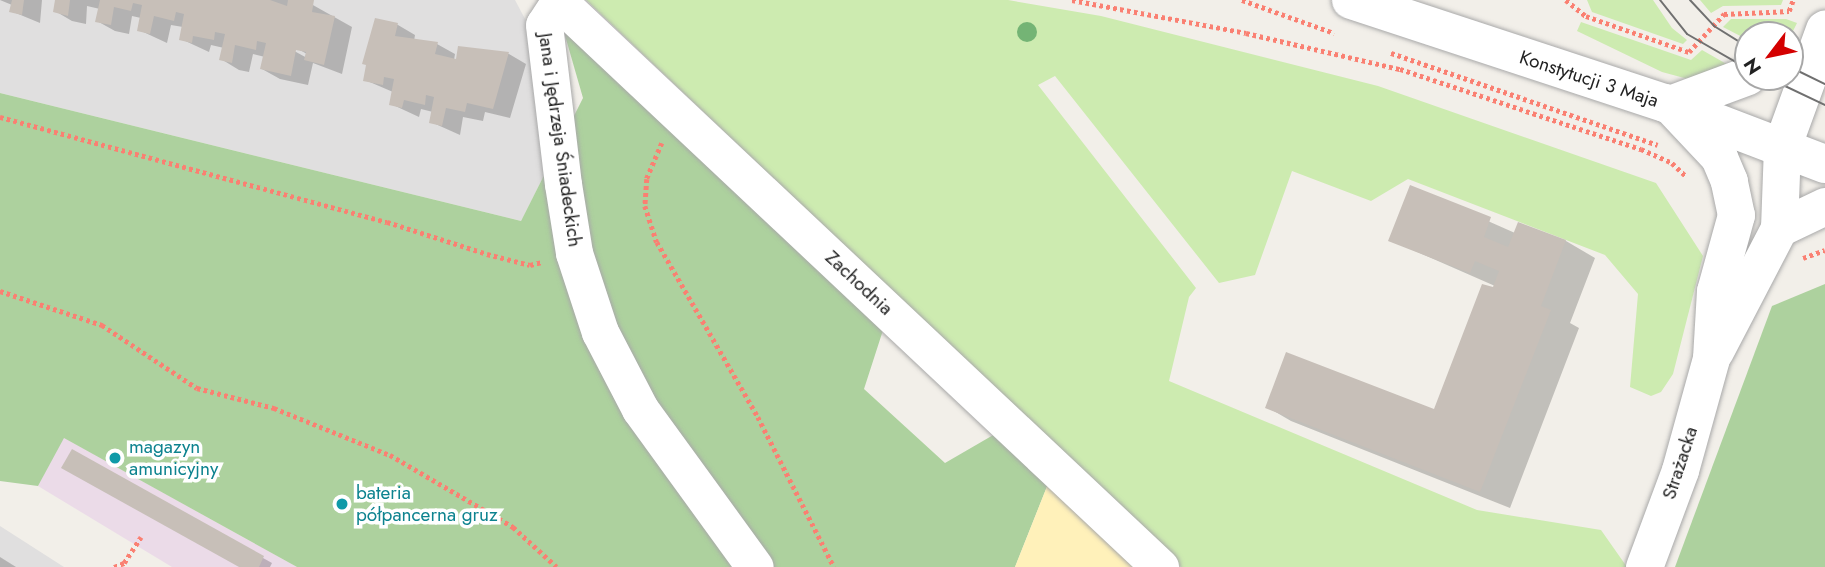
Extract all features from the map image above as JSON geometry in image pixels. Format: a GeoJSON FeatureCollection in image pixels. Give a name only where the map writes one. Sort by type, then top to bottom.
{"type":"FeatureCollection","features":[{"type":"Feature","properties":{"kind":"street","name":"Konstytucji 3 Maja"},"geometry":{"type":"LineString","coordinates":[[1351,0],[1670,105],[1825,164]]}},
{"type":"Feature","properties":{"kind":"street","name":"Zachodnia"},"geometry":{"type":"LineString","coordinates":[[558,1],[1160,567]]}},
{"type":"Feature","properties":{"kind":"street","name":"Jana i Jędrzeja Śniadeckich"},"geometry":{"type":"LineString","coordinates":[[558,1],[544,25],[574,253],[600,332],[640,409],[755,567]]}},
{"type":"Feature","properties":{"kind":"street"},"geometry":{"type":"LineString","coordinates":[[1804,43],[1825,29]]}},
{"type":"Feature","properties":{"kind":"street"},"geometry":{"type":"LineString","coordinates":[[1782,148],[1825,29]]}},
{"type":"Feature","properties":{"kind":"street"},"geometry":{"type":"LineString","coordinates":[[1670,105],[1734,81]]}},
{"type":"Feature","properties":{"kind":"street","name":"Strażacka"},"geometry":{"type":"LineString","coordinates":[[1670,105],[1718,158],[1730,181],[1736,215]]}},
{"type":"Feature","properties":{"kind":"street","name":"Strażacka"},"geometry":{"type":"LineString","coordinates":[[1644,567],[1680,470],[1711,358],[1715,291],[1736,215],[1782,148]]}},
{"type":"Feature","properties":{"kind":"street","name":"Strażacka"},"geometry":{"type":"LineString","coordinates":[[1711,358],[1780,228],[1782,148]]}},
{"type":"Feature","properties":{"kind":"street"},"geometry":{"type":"LineString","coordinates":[[1780,228],[1825,206]]}},
{"type":"Feature","properties":{"kind":"path"},"geometry":{"type":"LineString","coordinates":[[1072,0],[1246,33],[1400,69],[1641,149],[1672,163],[1691,182]]}},
{"type":"Feature","properties":{"kind":"path"},"geometry":{"type":"LineString","coordinates":[[1242,0],[1346,37]]}},
{"type":"Feature","properties":{"kind":"path"},"geometry":{"type":"LineString","coordinates":[[1566,0],[1586,16],[1689,52],[1724,14],[1789,11],[1793,0]]}},
{"type":"Feature","properties":{"kind":"path"},"geometry":{"type":"LineString","coordinates":[[1382,50],[1664,147]]}},
{"type":"Feature","properties":{"kind":"path"},"geometry":{"type":"LineString","coordinates":[[0,117],[530,265],[574,253]]}},
{"type":"Feature","properties":{"kind":"path"},"geometry":{"type":"LineString","coordinates":[[684,119],[658,147],[647,179],[645,206],[657,242],[758,417],[834,567]]}},
{"type":"Feature","properties":{"kind":"path"},"geometry":{"type":"LineString","coordinates":[[1780,228],[1824,252]]}},
{"type":"Feature","properties":{"kind":"path"},"geometry":{"type":"LineString","coordinates":[[1794,262],[1824,252]]}},
{"type":"Feature","properties":{"kind":"path"},"geometry":{"type":"LineString","coordinates":[[0,291],[102,325],[197,388],[274,408],[390,456],[513,527],[557,567]]}},
{"type":"Feature","properties":{"kind":"path"},"geometry":{"type":"LineString","coordinates":[[114,567],[124,563],[141,537]]}},
{"type":"Feature","properties":{"kind":"shaded area"},"geometry":{"type":"Polygon","coordinates":[[[0,0],[515,0],[534,36],[550,164],[521,221],[0,93],[0,0]]]}},
{"type":"Feature","properties":{"kind":"shaded area"},"geometry":{"type":"Polygon","coordinates":[[[63,437],[297,567],[172,567],[38,486],[63,437]]]}},
{"type":"Feature","properties":{"kind":"shaded area"},"geometry":{"type":"Polygon","coordinates":[[[0,526],[64,567],[0,567],[0,526]]]}},
{"type":"Feature","properties":{"kind":"green space"},"geometry":{"type":"Polygon","coordinates":[[[586,0],[1008,0],[1101,16],[1378,86],[1656,183],[1703,256],[1673,374],[1661,392],[1651,396],[1630,387],[1638,294],[1605,255],[1408,179],[1371,201],[1292,171],[1255,275],[1219,283],[1055,76],[1038,85],[1196,288],[1189,297],[1169,381],[1477,510],[1601,530],[1627,567],[1181,567],[586,0]]]}},
{"type":"Feature","properties":{"kind":"green space"},"geometry":{"type":"Polygon","coordinates":[[[1587,0],[1653,0],[1672,28],[1687,40],[1683,44],[1592,12],[1587,0]]]}},
{"type":"Feature","properties":{"kind":"green space"},"geometry":{"type":"Polygon","coordinates":[[[1700,0],[1783,0],[1781,5],[1723,6],[1711,13],[1700,0]]]}},
{"type":"Feature","properties":{"kind":"green space"},"geometry":{"type":"Polygon","coordinates":[[[1731,19],[1792,21],[1734,21],[1734,33],[1723,27],[1731,19]]]}},
{"type":"Feature","properties":{"kind":"green space"},"geometry":{"type":"Polygon","coordinates":[[[1581,22],[1691,60],[1702,50],[1734,71],[1688,79],[1662,72],[1577,31],[1581,22]]]}},
{"type":"Feature","properties":{"kind":"green space"},"geometry":{"type":"Polygon","coordinates":[[[564,32],[885,324],[864,389],[945,463],[995,434],[1048,484],[1015,567],[297,567],[64,438],[38,486],[0,481],[0,93],[521,221],[583,98],[564,32]]]}},
{"type":"Feature","properties":{"kind":"green space"},"geometry":{"type":"Polygon","coordinates":[[[1825,284],[1825,567],[1675,567],[1772,306],[1825,284]]]}},
{"type":"Feature","properties":{"kind":"sand"},"geometry":{"type":"Polygon","coordinates":[[[1048,484],[1139,567],[1015,567],[1048,484]]]}},
{"type":"Feature","properties":{"kind":"building"},"geometry":{"type":"Polygon","coordinates":[[[12,0],[24,0],[22,15],[9,12],[12,0]]]}},
{"type":"Feature","properties":{"kind":"building"},"geometry":{"type":"Polygon","coordinates":[[[55,0],[70,0],[68,16],[53,12],[55,0]]]}},
{"type":"Feature","properties":{"kind":"building"},"geometry":{"type":"Polygon","coordinates":[[[100,0],[270,0],[287,6],[288,0],[314,0],[312,12],[335,16],[324,65],[304,60],[306,52],[296,50],[291,76],[260,69],[266,43],[257,41],[256,50],[235,45],[232,63],[219,60],[225,34],[215,32],[214,40],[193,36],[192,43],[179,40],[184,14],[176,12],[174,21],[154,16],[150,34],[137,31],[142,5],[133,3],[131,11],[114,7],[111,25],[95,22],[100,0]]]}},
{"type":"Feature","properties":{"kind":"building"},"geometry":{"type":"Polygon","coordinates":[[[375,18],[398,23],[395,36],[438,42],[435,54],[456,59],[458,46],[509,52],[493,109],[467,103],[465,112],[446,108],[442,126],[429,123],[434,97],[426,95],[425,105],[404,100],[402,108],[389,105],[394,79],[384,77],[383,85],[363,81],[366,65],[362,64],[375,18]]]}},
{"type":"Feature","properties":{"kind":"building"},"geometry":{"type":"Polygon","coordinates":[[[1410,185],[1491,217],[1484,237],[1508,247],[1518,222],[1566,240],[1541,306],[1551,310],[1480,492],[1265,408],[1286,352],[1434,409],[1482,284],[1493,287],[1499,271],[1475,261],[1470,273],[1388,241],[1410,185]]]}},
{"type":"Feature","properties":{"kind":"building"},"geometry":{"type":"Polygon","coordinates":[[[72,449],[264,556],[259,567],[239,567],[61,468],[72,449]]]}},
{"type":"Feature","properties":{"kind":"tram line"},"geometry":{"type":"LineString","coordinates":[[1660,0],[1687,34],[1734,61]]}},
{"type":"Feature","properties":{"kind":"tram line"},"geometry":{"type":"LineString","coordinates":[[1690,0],[1714,26],[1734,38]]}},
{"type":"Feature","properties":{"kind":"tram line"},"geometry":{"type":"LineString","coordinates":[[1804,74],[1825,84]]}},
{"type":"Feature","properties":{"kind":"tram line"},"geometry":{"type":"LineString","coordinates":[[1796,91],[1825,105]]}},
{"type":"Feature","properties":{"kind":"place","name":"magazyn amunicyjny"},"geometry":{"type":"Point","coordinates":[115,458]}},
{"type":"Feature","properties":{"kind":"place","name":"bateria półpancerna gruz"},"geometry":{"type":"Point","coordinates":[342,504]}}]}
